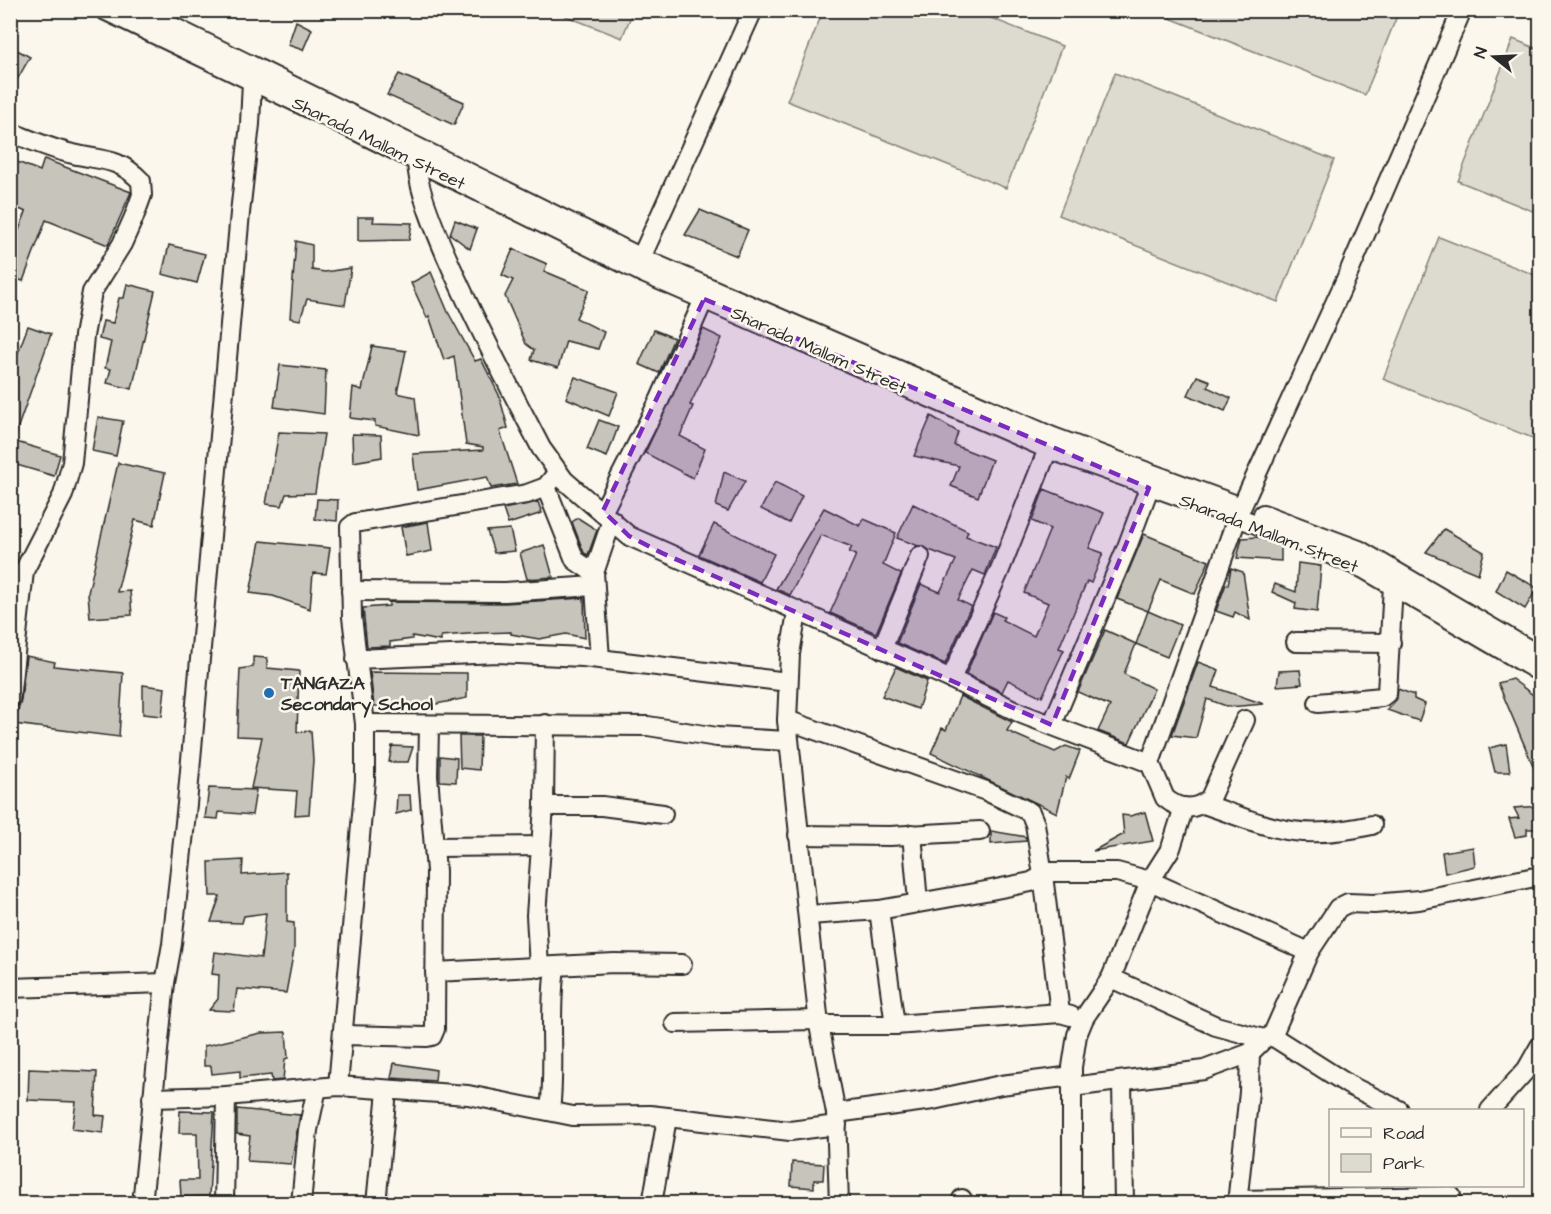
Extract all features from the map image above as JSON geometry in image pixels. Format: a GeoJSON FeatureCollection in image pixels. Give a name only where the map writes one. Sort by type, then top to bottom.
{"type":"FeatureCollection","features":[{"type":"Feature","properties":{"kind":"street","name":"Sharada Mallam Street"},"geometry":{"type":"LineString","coordinates":[[104,10],[255,74]]}},
{"type":"Feature","properties":{"kind":"street","name":"Sharada Mallam Street"},"geometry":{"type":"LineString","coordinates":[[139,10],[255,74],[418,155],[641,258],[1042,432],[1239,512],[1364,569],[1540,672]]}},
{"type":"Feature","properties":{"kind":"street"},"geometry":{"type":"LineString","coordinates":[[641,258],[753,10]]}},
{"type":"Feature","properties":{"kind":"street"},"geometry":{"type":"LineString","coordinates":[[1372,825],[1327,833],[1301,834],[1277,830],[1204,804],[1184,807],[1165,798],[1150,763],[1239,512],[1346,279],[1462,10]]}},
{"type":"Feature","properties":{"kind":"street"},"geometry":{"type":"LineString","coordinates":[[142,1203],[152,1098],[187,804],[239,224],[255,74]]}},
{"type":"Feature","properties":{"kind":"street"},"geometry":{"type":"LineString","coordinates":[[10,132],[75,154],[100,157],[118,163],[141,181],[142,195],[122,244],[92,292],[84,336],[72,463],[63,495],[17,569],[10,699]]}},
{"type":"Feature","properties":{"kind":"street","name":"Sharada Mallam Street"},"geometry":{"type":"LineString","coordinates":[[418,155],[608,257],[1047,449],[1149,488],[1239,512],[1359,550],[1540,656]]}},
{"type":"Feature","properties":{"kind":"street"},"geometry":{"type":"LineString","coordinates":[[418,155],[425,207],[453,271],[541,448],[575,560],[594,580]]}},
{"type":"Feature","properties":{"kind":"street"},"geometry":{"type":"LineString","coordinates":[[600,659],[594,580],[608,515],[704,299]]}},
{"type":"Feature","properties":{"kind":"street"},"geometry":{"type":"LineString","coordinates":[[951,679],[999,572],[1047,449]]}},
{"type":"Feature","properties":{"kind":"street"},"geometry":{"type":"LineString","coordinates":[[551,480],[608,515],[629,536],[662,552],[951,679],[1022,714],[1150,763]]}},
{"type":"Feature","properties":{"kind":"street"},"geometry":{"type":"LineString","coordinates":[[338,1086],[364,780],[365,724],[356,659],[351,591],[350,528],[355,523],[527,494],[551,480]]}},
{"type":"Feature","properties":{"kind":"street"},"geometry":{"type":"LineString","coordinates":[[1052,725],[1127,548],[1149,488]]}},
{"type":"Feature","properties":{"kind":"street"},"geometry":{"type":"LineString","coordinates":[[882,649],[920,556]]}},
{"type":"Feature","properties":{"kind":"street"},"geometry":{"type":"LineString","coordinates":[[351,591],[505,592],[594,580]]}},
{"type":"Feature","properties":{"kind":"street"},"geometry":{"type":"LineString","coordinates":[[1318,703],[1382,697],[1387,693],[1393,585]]}},
{"type":"Feature","properties":{"kind":"street"},"geometry":{"type":"LineString","coordinates":[[797,612],[792,636],[788,682],[788,741],[809,915],[818,1022],[836,1119],[839,1203]]}},
{"type":"Feature","properties":{"kind":"street"},"geometry":{"type":"LineString","coordinates":[[1296,642],[1391,643]]}},
{"type":"Feature","properties":{"kind":"street"},"geometry":{"type":"LineString","coordinates":[[356,659],[498,653],[600,659],[788,682]]}},
{"type":"Feature","properties":{"kind":"street"},"geometry":{"type":"LineString","coordinates":[[787,720],[846,739],[1020,805],[1034,819],[1060,1013]]}},
{"type":"Feature","properties":{"kind":"street"},"geometry":{"type":"LineString","coordinates":[[1204,804],[1210,798],[1245,720]]}},
{"type":"Feature","properties":{"kind":"street"},"geometry":{"type":"LineString","coordinates":[[365,724],[429,727],[545,724],[648,726],[717,737],[788,741]]}},
{"type":"Feature","properties":{"kind":"street"},"geometry":{"type":"LineString","coordinates":[[545,724],[544,806],[536,915],[547,968],[554,1082],[550,1111]]}},
{"type":"Feature","properties":{"kind":"street"},"geometry":{"type":"LineString","coordinates":[[343,1035],[432,1036],[435,1029],[435,847],[428,776],[429,727]]}},
{"type":"Feature","properties":{"kind":"street"},"geometry":{"type":"LineString","coordinates":[[544,806],[602,806],[663,814]]}},
{"type":"Feature","properties":{"kind":"street"},"geometry":{"type":"LineString","coordinates":[[1072,1203],[1072,1082],[1077,1035],[1084,1018],[1110,978],[1150,881],[1171,848],[1184,807]]}},
{"type":"Feature","properties":{"kind":"street"},"geometry":{"type":"LineString","coordinates":[[798,835],[861,837],[980,831]]}},
{"type":"Feature","properties":{"kind":"street"},"geometry":{"type":"LineString","coordinates":[[912,834],[918,902]]}},
{"type":"Feature","properties":{"kind":"street"},"geometry":{"type":"LineString","coordinates":[[435,847],[541,846]]}},
{"type":"Feature","properties":{"kind":"street"},"geometry":{"type":"LineString","coordinates":[[809,915],[879,910],[1031,882],[1049,872],[1097,870],[1124,872],[1150,881],[1309,952]]}},
{"type":"Feature","properties":{"kind":"street"},"geometry":{"type":"LineString","coordinates":[[152,1098],[226,1096],[338,1086],[468,1095],[573,1116],[667,1118],[790,1131],[836,1119],[1001,1085],[1122,1081],[1204,1070],[1250,1053],[1268,1038],[1309,952],[1332,914],[1344,905],[1419,900],[1540,876]]}},
{"type":"Feature","properties":{"kind":"street"},"geometry":{"type":"LineString","coordinates":[[879,910],[896,1025]]}},
{"type":"Feature","properties":{"kind":"street"},"geometry":{"type":"LineString","coordinates":[[435,972],[614,963],[682,964]]}},
{"type":"Feature","properties":{"kind":"street"},"geometry":{"type":"LineString","coordinates":[[1110,978],[1216,1026],[1268,1038],[1349,1085],[1397,1109]]}},
{"type":"Feature","properties":{"kind":"street"},"geometry":{"type":"LineString","coordinates":[[10,988],[165,983]]}},
{"type":"Feature","properties":{"kind":"street"},"geometry":{"type":"LineString","coordinates":[[675,1023],[818,1022],[896,1025],[1060,1013],[1084,1018]]}},
{"type":"Feature","properties":{"kind":"street"},"geometry":{"type":"LineString","coordinates":[[1491,1109],[1534,1069],[1540,1046]]}},
{"type":"Feature","properties":{"kind":"street"},"geometry":{"type":"LineString","coordinates":[[1250,1053],[1250,1092],[1237,1202],[1451,1195]]}},
{"type":"Feature","properties":{"kind":"street"},"geometry":{"type":"LineString","coordinates":[[1122,1081],[1124,1203]]}},
{"type":"Feature","properties":{"kind":"street"},"geometry":{"type":"LineString","coordinates":[[301,1203],[308,1130],[317,1088]]}},
{"type":"Feature","properties":{"kind":"street"},"geometry":{"type":"LineString","coordinates":[[378,1203],[387,1091]]}},
{"type":"Feature","properties":{"kind":"street"},"geometry":{"type":"LineString","coordinates":[[224,1203],[226,1096]]}},
{"type":"Feature","properties":{"kind":"street"},"geometry":{"type":"LineString","coordinates":[[652,1203],[667,1118]]}},
{"type":"Feature","properties":{"kind":"highlighted area"},"geometry":{"type":"Polygon","coordinates":[[[704,299],[1149,488],[1052,725],[662,553],[629,536],[603,511],[704,299]]]}},
{"type":"Feature","properties":{"kind":"green space"},"geometry":{"type":"Polygon","coordinates":[[[553,11],[633,11],[622,38],[553,11]]]}},
{"type":"Feature","properties":{"kind":"green space"},"geometry":{"type":"Polygon","coordinates":[[[823,11],[973,11],[1062,46],[1006,188],[787,101],[823,11]]]}},
{"type":"Feature","properties":{"kind":"green space"},"geometry":{"type":"Polygon","coordinates":[[[1152,11],[1399,11],[1365,95],[1152,11]]]}},
{"type":"Feature","properties":{"kind":"green space"},"geometry":{"type":"Polygon","coordinates":[[[1513,39],[1540,50],[1540,214],[1458,181],[1513,39]]]}},
{"type":"Feature","properties":{"kind":"green space"},"geometry":{"type":"Polygon","coordinates":[[[1115,73],[1334,160],[1278,302],[1059,215],[1115,73]]]}},
{"type":"Feature","properties":{"kind":"green space"},"geometry":{"type":"Polygon","coordinates":[[[1439,237],[1540,277],[1540,441],[1383,379],[1439,237]]]}},
{"type":"Feature","properties":{"kind":"building"},"geometry":{"type":"Polygon","coordinates":[[[296,21],[312,29],[303,50],[288,45],[296,21]]]}},
{"type":"Feature","properties":{"kind":"building"},"geometry":{"type":"Polygon","coordinates":[[[10,46],[30,57],[10,92],[10,46]]]}},
{"type":"Feature","properties":{"kind":"building"},"geometry":{"type":"Polygon","coordinates":[[[399,74],[464,102],[454,125],[387,95],[399,74]]]}},
{"type":"Feature","properties":{"kind":"building"},"geometry":{"type":"Polygon","coordinates":[[[10,159],[40,171],[44,159],[131,192],[108,245],[46,220],[23,281],[10,277],[10,253],[26,212],[10,205],[10,159]]]}},
{"type":"Feature","properties":{"kind":"building"},"geometry":{"type":"Polygon","coordinates":[[[700,210],[748,230],[737,256],[685,235],[700,210]]]}},
{"type":"Feature","properties":{"kind":"building"},"geometry":{"type":"Polygon","coordinates":[[[358,217],[374,217],[373,222],[412,223],[409,240],[358,241],[358,217]]]}},
{"type":"Feature","properties":{"kind":"building"},"geometry":{"type":"Polygon","coordinates":[[[455,220],[477,229],[470,249],[450,234],[455,220]]]}},
{"type":"Feature","properties":{"kind":"building"},"geometry":{"type":"Polygon","coordinates":[[[296,241],[312,245],[312,270],[325,272],[351,268],[345,305],[307,299],[300,320],[290,318],[296,241]]]}},
{"type":"Feature","properties":{"kind":"building"},"geometry":{"type":"Polygon","coordinates":[[[169,245],[205,254],[197,283],[162,274],[169,245]]]}},
{"type":"Feature","properties":{"kind":"building"},"geometry":{"type":"Polygon","coordinates":[[[513,249],[547,264],[544,271],[589,290],[576,318],[604,332],[598,349],[566,341],[558,368],[531,360],[534,350],[526,344],[505,296],[513,280],[502,275],[513,249]]]}},
{"type":"Feature","properties":{"kind":"building"},"geometry":{"type":"Polygon","coordinates":[[[431,272],[448,312],[475,361],[481,359],[499,395],[508,428],[500,431],[517,484],[491,488],[487,477],[417,490],[413,454],[483,450],[483,447],[466,444],[454,356],[444,360],[429,316],[427,318],[411,283],[431,272]]]}},
{"type":"Feature","properties":{"kind":"building"},"geometry":{"type":"Polygon","coordinates":[[[127,284],[155,291],[132,389],[107,383],[111,369],[105,368],[111,342],[99,339],[103,321],[113,323],[119,298],[124,298],[127,284]]]}},
{"type":"Feature","properties":{"kind":"building"},"geometry":{"type":"Polygon","coordinates":[[[28,326],[51,334],[13,441],[60,455],[54,476],[10,463],[10,374],[28,326]]]}},
{"type":"Feature","properties":{"kind":"building"},"geometry":{"type":"Polygon","coordinates":[[[703,329],[722,338],[690,405],[693,406],[680,436],[705,449],[693,478],[645,453],[703,329]]]}},
{"type":"Feature","properties":{"kind":"building"},"geometry":{"type":"Polygon","coordinates":[[[654,330],[674,338],[659,373],[639,364],[654,330]]]}},
{"type":"Feature","properties":{"kind":"building"},"geometry":{"type":"Polygon","coordinates":[[[372,346],[406,351],[397,393],[415,397],[419,435],[375,426],[375,421],[350,418],[353,387],[362,390],[372,346]]]}},
{"type":"Feature","properties":{"kind":"building"},"geometry":{"type":"Polygon","coordinates":[[[280,365],[326,370],[324,414],[274,407],[280,365]]]}},
{"type":"Feature","properties":{"kind":"building"},"geometry":{"type":"Polygon","coordinates":[[[1197,376],[1210,381],[1207,387],[1231,398],[1225,411],[1188,395],[1197,376]]]}},
{"type":"Feature","properties":{"kind":"building"},"geometry":{"type":"Polygon","coordinates":[[[575,377],[618,392],[609,416],[566,398],[575,377]]]}},
{"type":"Feature","properties":{"kind":"building"},"geometry":{"type":"Polygon","coordinates":[[[931,416],[958,432],[954,445],[992,460],[978,497],[951,486],[959,466],[914,456],[931,416]]]}},
{"type":"Feature","properties":{"kind":"building"},"geometry":{"type":"Polygon","coordinates":[[[98,417],[123,421],[116,456],[92,451],[98,417]]]}},
{"type":"Feature","properties":{"kind":"building"},"geometry":{"type":"Polygon","coordinates":[[[599,420],[618,427],[607,457],[587,449],[599,420]]]}},
{"type":"Feature","properties":{"kind":"building"},"geometry":{"type":"Polygon","coordinates":[[[279,432],[324,434],[315,493],[286,494],[282,506],[266,504],[279,432]]]}},
{"type":"Feature","properties":{"kind":"building"},"geometry":{"type":"Polygon","coordinates":[[[352,434],[381,435],[382,457],[353,462],[352,434]]]}},
{"type":"Feature","properties":{"kind":"building"},"geometry":{"type":"Polygon","coordinates":[[[118,463],[165,473],[154,525],[135,520],[117,592],[130,591],[132,615],[90,618],[88,593],[118,463]]]}},
{"type":"Feature","properties":{"kind":"building"},"geometry":{"type":"Polygon","coordinates":[[[724,472],[745,481],[728,511],[716,506],[724,472]]]}},
{"type":"Feature","properties":{"kind":"building"},"geometry":{"type":"Polygon","coordinates":[[[775,482],[802,496],[789,523],[761,509],[775,482]]]}},
{"type":"Feature","properties":{"kind":"building"},"geometry":{"type":"Polygon","coordinates":[[[1044,489],[1104,513],[1089,548],[1103,553],[1091,583],[1087,581],[1059,648],[1064,650],[1042,697],[1008,680],[1002,692],[966,674],[993,612],[1004,617],[1002,620],[1034,636],[1048,603],[1024,593],[1050,529],[1032,521],[1044,489]]]}},
{"type":"Feature","properties":{"kind":"building"},"geometry":{"type":"Polygon","coordinates":[[[317,499],[338,500],[337,521],[315,519],[317,499]]]}},
{"type":"Feature","properties":{"kind":"building"},"geometry":{"type":"Polygon","coordinates":[[[538,502],[542,513],[508,524],[503,509],[538,502]]]}},
{"type":"Feature","properties":{"kind":"building"},"geometry":{"type":"Polygon","coordinates":[[[913,504],[968,531],[966,536],[996,547],[985,575],[973,570],[958,600],[971,606],[945,664],[897,643],[921,584],[940,592],[956,560],[897,538],[913,504]]]}},
{"type":"Feature","properties":{"kind":"building"},"geometry":{"type":"Polygon","coordinates":[[[824,508],[860,526],[864,519],[896,533],[883,565],[901,574],[876,633],[830,613],[856,555],[849,552],[852,547],[821,535],[790,595],[776,589],[824,508]]]}},
{"type":"Feature","properties":{"kind":"building"},"geometry":{"type":"Polygon","coordinates":[[[578,518],[597,530],[588,555],[584,553],[572,522],[578,518]]]}},
{"type":"Feature","properties":{"kind":"building"},"geometry":{"type":"Polygon","coordinates":[[[428,522],[432,551],[406,556],[401,527],[428,522]]]}},
{"type":"Feature","properties":{"kind":"building"},"geometry":{"type":"Polygon","coordinates":[[[714,524],[774,554],[760,582],[699,555],[714,524]]]}},
{"type":"Feature","properties":{"kind":"building"},"geometry":{"type":"Polygon","coordinates":[[[510,529],[515,551],[494,553],[487,531],[510,529]]]}},
{"type":"Feature","properties":{"kind":"building"},"geometry":{"type":"Polygon","coordinates":[[[1444,529],[1484,552],[1478,574],[1426,552],[1444,529]]]}},
{"type":"Feature","properties":{"kind":"building"},"geometry":{"type":"Polygon","coordinates":[[[1144,534],[1209,561],[1195,594],[1161,580],[1148,611],[1117,599],[1144,534]]]}},
{"type":"Feature","properties":{"kind":"building"},"geometry":{"type":"Polygon","coordinates":[[[1258,537],[1281,546],[1281,561],[1237,558],[1242,538],[1258,537]]]}},
{"type":"Feature","properties":{"kind":"building"},"geometry":{"type":"Polygon","coordinates":[[[260,541],[330,548],[326,574],[313,573],[310,609],[273,596],[250,593],[260,541]]]}},
{"type":"Feature","properties":{"kind":"building"},"geometry":{"type":"Polygon","coordinates":[[[544,545],[553,577],[527,579],[520,553],[544,545]]]}},
{"type":"Feature","properties":{"kind":"building"},"geometry":{"type":"Polygon","coordinates":[[[1298,563],[1321,566],[1317,612],[1295,609],[1296,603],[1272,592],[1275,584],[1296,592],[1298,563]]]}},
{"type":"Feature","properties":{"kind":"building"},"geometry":{"type":"Polygon","coordinates":[[[1231,568],[1243,572],[1250,620],[1235,612],[1233,617],[1216,611],[1226,584],[1228,585],[1231,568]]]}},
{"type":"Feature","properties":{"kind":"building"},"geometry":{"type":"Polygon","coordinates":[[[1506,570],[1537,588],[1525,609],[1496,591],[1506,570]]]}},
{"type":"Feature","properties":{"kind":"building"},"geometry":{"type":"Polygon","coordinates":[[[584,598],[585,638],[566,634],[539,639],[511,634],[511,632],[481,633],[441,636],[441,641],[412,636],[412,639],[390,642],[390,646],[367,647],[363,608],[389,606],[389,602],[505,603],[584,598]]]}},
{"type":"Feature","properties":{"kind":"building"},"geometry":{"type":"Polygon","coordinates":[[[1148,611],[1180,625],[1167,657],[1136,644],[1148,611]]]}},
{"type":"Feature","properties":{"kind":"building"},"geometry":{"type":"Polygon","coordinates":[[[1105,630],[1136,644],[1124,674],[1154,689],[1129,743],[1098,731],[1110,706],[1078,692],[1105,630]]]}},
{"type":"Feature","properties":{"kind":"building"},"geometry":{"type":"Polygon","coordinates":[[[26,656],[55,662],[54,666],[123,673],[119,737],[14,724],[21,700],[26,656]]]}},
{"type":"Feature","properties":{"kind":"building"},"geometry":{"type":"Polygon","coordinates":[[[253,657],[267,658],[267,668],[299,671],[297,732],[311,731],[313,760],[309,814],[295,815],[297,791],[251,788],[262,737],[237,736],[240,669],[253,667],[253,657]]]}},
{"type":"Feature","properties":{"kind":"building"},"geometry":{"type":"Polygon","coordinates":[[[1198,662],[1219,670],[1213,687],[1264,704],[1229,707],[1207,699],[1196,738],[1172,735],[1198,662]]]}},
{"type":"Feature","properties":{"kind":"building"},"geometry":{"type":"Polygon","coordinates":[[[896,667],[927,681],[918,709],[882,696],[896,667]]]}},
{"type":"Feature","properties":{"kind":"building"},"geometry":{"type":"Polygon","coordinates":[[[1300,670],[1302,684],[1277,686],[1279,671],[1300,670]]]}},
{"type":"Feature","properties":{"kind":"building"},"geometry":{"type":"Polygon","coordinates":[[[370,672],[467,673],[467,698],[426,706],[374,706],[370,672]]]}},
{"type":"Feature","properties":{"kind":"building"},"geometry":{"type":"Polygon","coordinates":[[[1512,679],[1533,695],[1540,715],[1540,782],[1498,683],[1512,679]]]}},
{"type":"Feature","properties":{"kind":"building"},"geometry":{"type":"Polygon","coordinates":[[[143,685],[165,688],[162,716],[143,714],[143,685]]]}},
{"type":"Feature","properties":{"kind":"building"},"geometry":{"type":"Polygon","coordinates":[[[1398,689],[1414,695],[1414,699],[1425,704],[1419,721],[1387,710],[1397,699],[1398,689]]]}},
{"type":"Feature","properties":{"kind":"building"},"geometry":{"type":"Polygon","coordinates":[[[960,696],[1012,722],[1007,731],[1055,752],[1066,746],[1080,751],[1069,779],[1066,777],[1057,813],[931,753],[942,728],[946,730],[960,696]]]}},
{"type":"Feature","properties":{"kind":"building"},"geometry":{"type":"Polygon","coordinates":[[[459,736],[480,736],[479,770],[460,768],[459,736]]]}},
{"type":"Feature","properties":{"kind":"building"},"geometry":{"type":"Polygon","coordinates":[[[1506,744],[1510,772],[1495,772],[1489,748],[1506,744]]]}},
{"type":"Feature","properties":{"kind":"building"},"geometry":{"type":"Polygon","coordinates":[[[392,746],[413,747],[408,762],[389,762],[392,746]]]}},
{"type":"Feature","properties":{"kind":"building"},"geometry":{"type":"Polygon","coordinates":[[[440,756],[457,758],[456,782],[440,781],[440,756]]]}},
{"type":"Feature","properties":{"kind":"building"},"geometry":{"type":"Polygon","coordinates":[[[209,788],[256,790],[252,815],[219,812],[218,819],[205,818],[209,788]]]}},
{"type":"Feature","properties":{"kind":"building"},"geometry":{"type":"Polygon","coordinates":[[[397,795],[410,795],[411,810],[396,814],[397,795]]]}},
{"type":"Feature","properties":{"kind":"building"},"geometry":{"type":"Polygon","coordinates":[[[1540,806],[1540,829],[1527,829],[1527,835],[1515,837],[1509,819],[1519,818],[1514,808],[1540,806]]]}},
{"type":"Feature","properties":{"kind":"building"},"geometry":{"type":"Polygon","coordinates":[[[1145,812],[1153,841],[1093,851],[1124,834],[1122,815],[1130,816],[1145,812]]]}},
{"type":"Feature","properties":{"kind":"building"},"geometry":{"type":"Polygon","coordinates":[[[991,831],[1026,837],[1026,841],[991,844],[991,831]]]}},
{"type":"Feature","properties":{"kind":"building"},"geometry":{"type":"Polygon","coordinates":[[[1473,847],[1475,866],[1445,873],[1442,852],[1473,847]]]}},
{"type":"Feature","properties":{"kind":"building"},"geometry":{"type":"Polygon","coordinates":[[[243,860],[242,875],[287,872],[287,922],[294,923],[294,950],[286,993],[237,989],[234,1011],[209,1010],[218,999],[219,975],[212,974],[215,952],[261,958],[266,913],[244,916],[242,923],[211,922],[220,896],[210,896],[209,862],[243,860]]]}},
{"type":"Feature","properties":{"kind":"building"},"geometry":{"type":"Polygon","coordinates":[[[286,1032],[288,1058],[285,1059],[283,1080],[272,1081],[271,1075],[240,1078],[240,1071],[212,1074],[211,1066],[204,1066],[204,1046],[261,1033],[286,1032]]]}},
{"type":"Feature","properties":{"kind":"building"},"geometry":{"type":"Polygon","coordinates":[[[394,1063],[436,1070],[435,1081],[391,1078],[394,1063]]]}},
{"type":"Feature","properties":{"kind":"building"},"geometry":{"type":"Polygon","coordinates":[[[29,1069],[97,1072],[95,1115],[105,1116],[103,1133],[72,1129],[76,1102],[28,1100],[29,1069]]]}},
{"type":"Feature","properties":{"kind":"building"},"geometry":{"type":"Polygon","coordinates":[[[237,1109],[300,1115],[291,1164],[247,1161],[250,1136],[237,1134],[237,1109]]]}},
{"type":"Feature","properties":{"kind":"building"},"geometry":{"type":"Polygon","coordinates":[[[180,1111],[214,1112],[209,1196],[181,1197],[180,1180],[198,1180],[197,1133],[179,1133],[180,1111]]]}},
{"type":"Feature","properties":{"kind":"building"},"geometry":{"type":"Polygon","coordinates":[[[792,1162],[824,1164],[823,1180],[814,1180],[814,1188],[791,1186],[792,1162]]]}},
{"type":"Feature","properties":{"kind":"place","name":"TANGAZA Secondary School"},"geometry":{"type":"Point","coordinates":[269,693]}}]}
